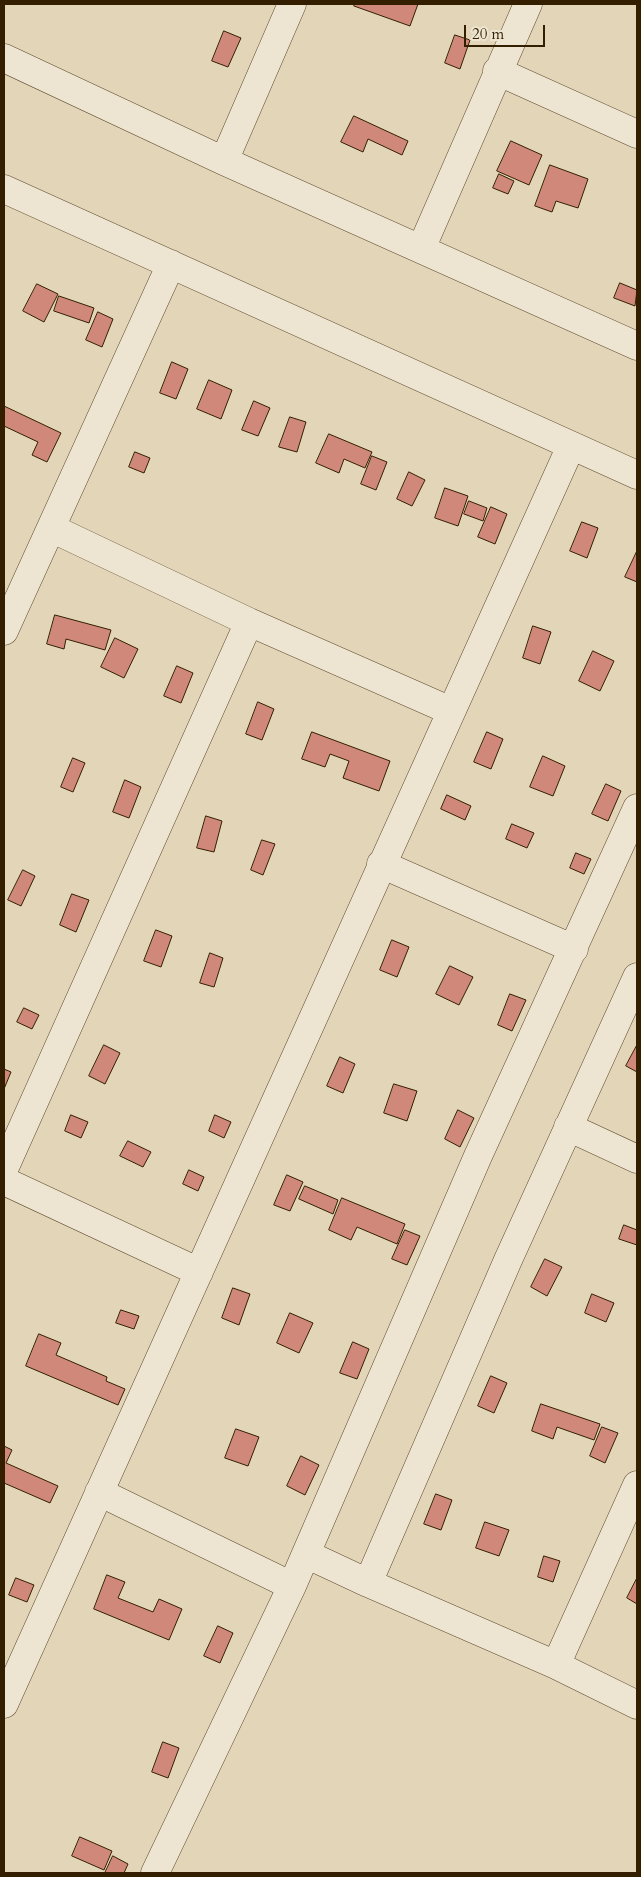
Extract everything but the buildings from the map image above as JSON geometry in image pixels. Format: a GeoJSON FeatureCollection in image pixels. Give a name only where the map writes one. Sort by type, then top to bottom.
{"type":"FeatureCollection","features":[{"type":"Feature","properties":{"kind":"street"},"geometry":{"type":"LineString","coordinates":[[224,161],[292,4]]}},
{"type":"Feature","properties":{"kind":"street"},"geometry":{"type":"LineString","coordinates":[[421,249],[528,4]]}},
{"type":"Feature","properties":{"kind":"street"},"geometry":{"type":"LineString","coordinates":[[4,58],[224,161],[637,346]]}},
{"type":"Feature","properties":{"kind":"street"},"geometry":{"type":"LineString","coordinates":[[498,71],[637,134]]}},
{"type":"Feature","properties":{"kind":"street"},"geometry":{"type":"LineString","coordinates":[[4,189],[637,475]]}},
{"type":"Feature","properties":{"kind":"street"},"geometry":{"type":"LineString","coordinates":[[4,631],[171,264]]}},
{"type":"Feature","properties":{"kind":"street"},"geometry":{"type":"LineString","coordinates":[[6,1692],[199,1272],[381,864],[571,446]]}},
{"type":"Feature","properties":{"kind":"street"},"geometry":{"type":"LineString","coordinates":[[51,528],[249,622],[451,711]]}},
{"type":"Feature","properties":{"kind":"street"},"geometry":{"type":"LineString","coordinates":[[4,1169],[249,622]]}},
{"type":"Feature","properties":{"kind":"street"},"geometry":{"type":"LineString","coordinates":[[155,1873],[292,1586],[474,1165],[637,808]]}},
{"type":"Feature","properties":{"kind":"street"},"geometry":{"type":"LineString","coordinates":[[381,864],[574,949]]}},
{"type":"Feature","properties":{"kind":"street"},"geometry":{"type":"LineString","coordinates":[[368,1583],[504,1269],[637,977]]}},
{"type":"Feature","properties":{"kind":"street"},"geometry":{"type":"LineString","coordinates":[[568,1127],[637,1159]]}},
{"type":"Feature","properties":{"kind":"street"},"geometry":{"type":"LineString","coordinates":[[4,1182],[199,1272]]}},
{"type":"Feature","properties":{"kind":"street"},"geometry":{"type":"LineString","coordinates":[[556,1665],[637,1485]]}},
{"type":"Feature","properties":{"kind":"street"},"geometry":{"type":"LineString","coordinates":[[99,1492],[292,1586]]}},
{"type":"Feature","properties":{"kind":"street"},"geometry":{"type":"LineString","coordinates":[[306,1554],[556,1665],[637,1705]]}}]}
